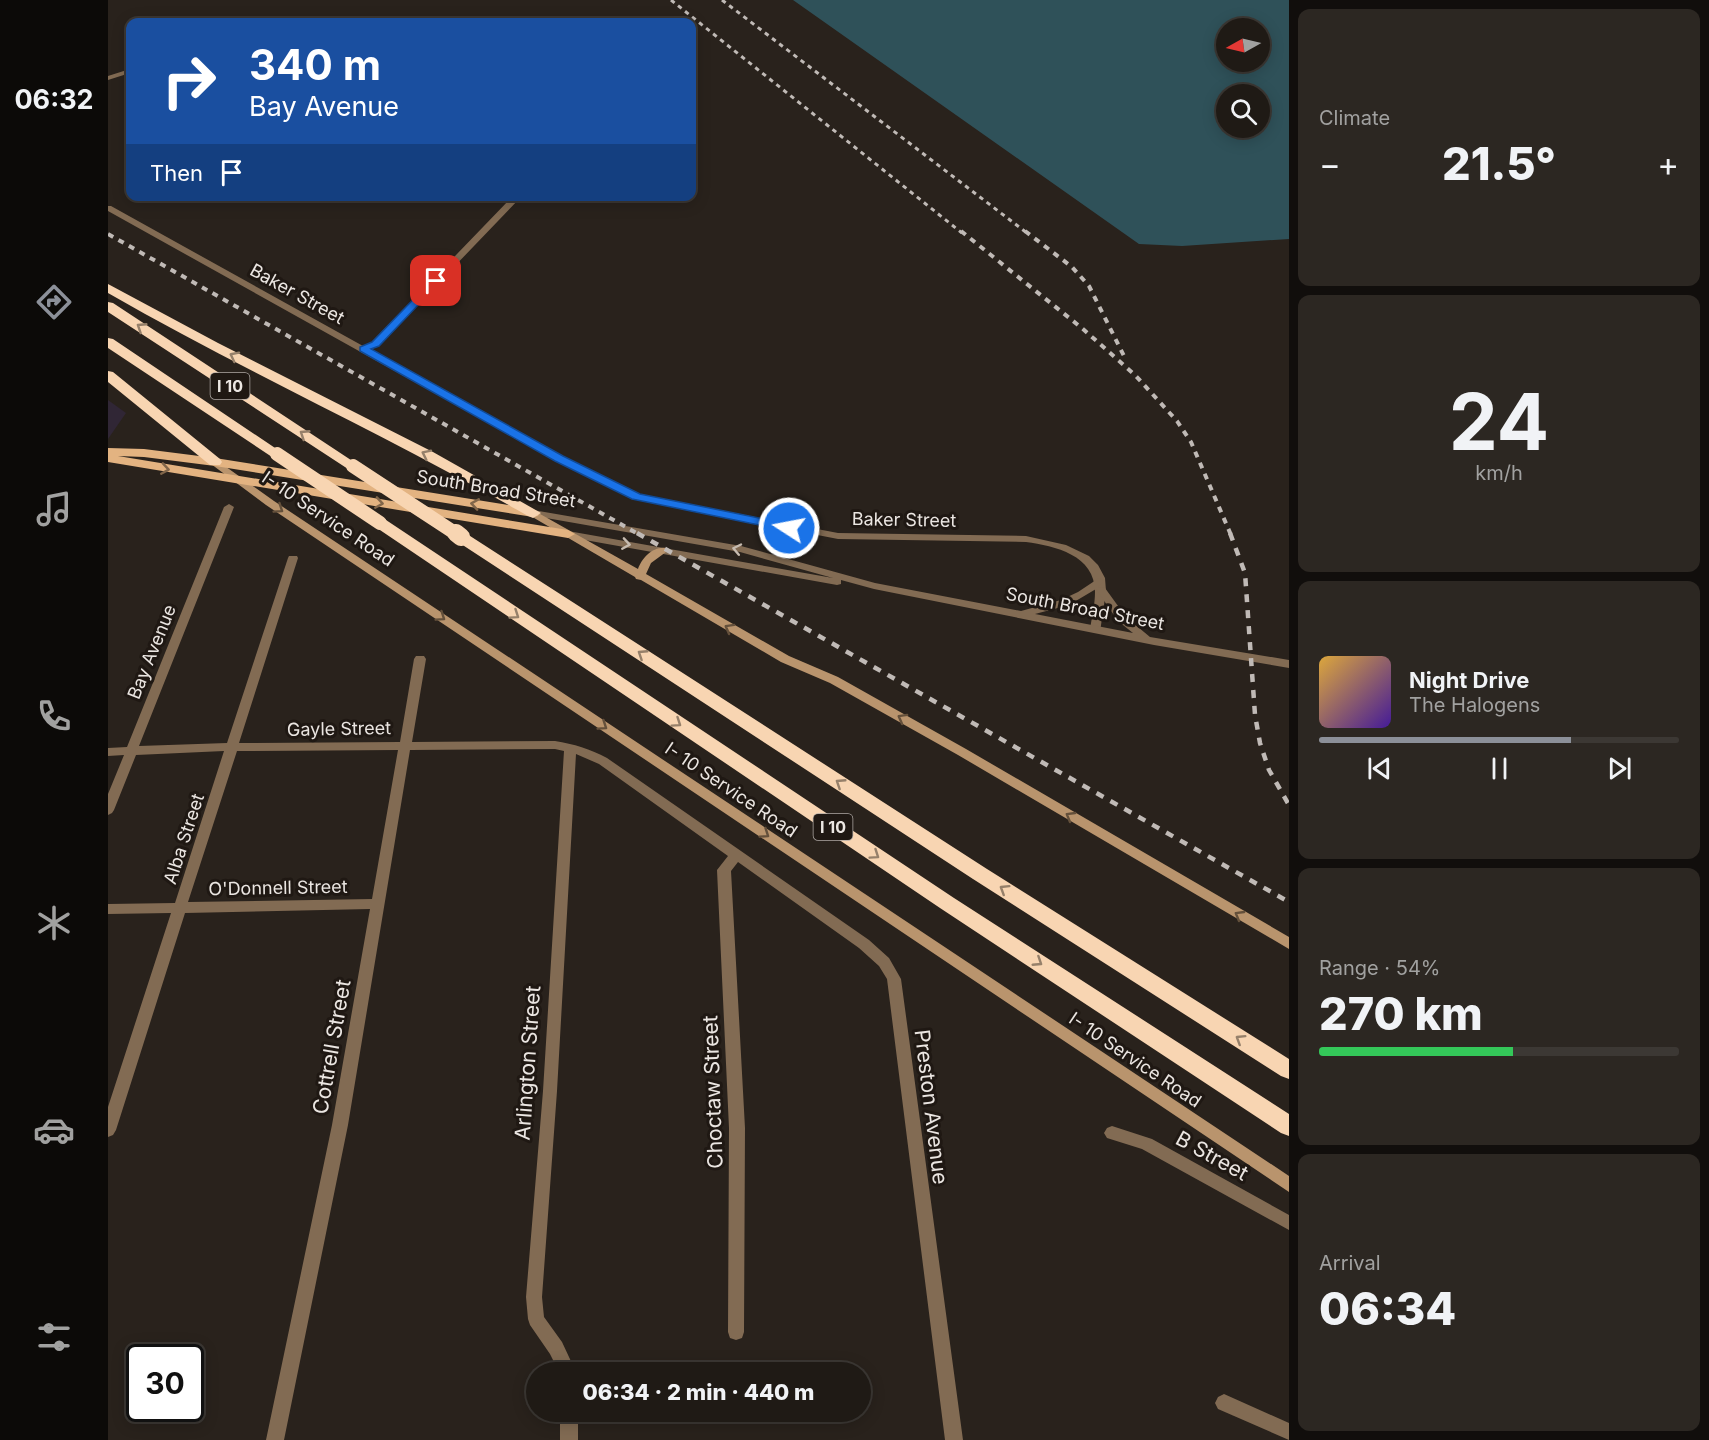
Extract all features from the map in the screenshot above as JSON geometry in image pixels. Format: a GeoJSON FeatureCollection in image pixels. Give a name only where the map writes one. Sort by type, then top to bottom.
{"type":"FeatureCollection","features":[{"type":"Feature","properties":{"kind":"highway"},"geometry":{"type":"LineString","coordinates":[[108,288],[351,417],[472,477],[533,513]]}},
{"type":"Feature","properties":{"kind":"highway","name":"I 10"},"geometry":{"type":"LineString","coordinates":[[108,306],[980,874],[1289,1070]]}},
{"type":"Feature","properties":{"kind":"highway","name":"I 10"},"geometry":{"type":"LineString","coordinates":[[108,342],[898,870],[1289,1126]]}},
{"type":"Feature","properties":{"kind":"highway"},"geometry":{"type":"LineString","coordinates":[[108,375],[215,462]]}},
{"type":"Feature","properties":{"kind":"main road","name":"South Broad Street"},"geometry":{"type":"LineString","coordinates":[[108,452],[144,453],[215,462],[533,513]]}},
{"type":"Feature","properties":{"kind":"main road","name":"South Broad Street"},"geometry":{"type":"LineString","coordinates":[[108,458],[568,534]]}},
{"type":"Feature","properties":{"kind":"main road","name":"I- 10 Service Road"},"geometry":{"type":"LineString","coordinates":[[215,462],[270,503],[1289,1185]]}},
{"type":"Feature","properties":{"kind":"main road"},"geometry":{"type":"LineString","coordinates":[[533,513],[785,659],[834,680],[962,752],[1289,944]]}},
{"type":"Feature","properties":{"kind":"main road"},"geometry":{"type":"LineString","coordinates":[[640,577],[646,561],[662,550]]}},
{"type":"Feature","properties":{"kind":"street"},"geometry":{"type":"LineString","coordinates":[[108,78],[126,72]]}},
{"type":"Feature","properties":{"kind":"street"},"geometry":{"type":"LineString","coordinates":[[363,349],[375,344],[513,201]]}},
{"type":"Feature","properties":{"kind":"street","name":"Baker Street"},"geometry":{"type":"LineString","coordinates":[[108,208],[559,459],[636,497],[838,536],[991,538],[1049,542],[1080,555],[1091,565],[1100,585],[1122,619],[1148,640]]}},
{"type":"Feature","properties":{"kind":"street","name":"Bay Avenue"},"geometry":{"type":"LineString","coordinates":[[108,810],[229,507]]}},
{"type":"Feature","properties":{"kind":"street","name":"South Broad Street"},"geometry":{"type":"LineString","coordinates":[[533,513],[741,549],[874,586],[1148,640],[1289,664]]}},
{"type":"Feature","properties":{"kind":"street","name":"South Broad Street"},"geometry":{"type":"LineString","coordinates":[[568,534],[811,579],[874,586]]}},
{"type":"Feature","properties":{"kind":"street","name":"Alba Street"},"geometry":{"type":"LineString","coordinates":[[108,1130],[293,558]]}},
{"type":"Feature","properties":{"kind":"street"},"geometry":{"type":"LineString","coordinates":[[1017,615],[1070,602],[1100,585]]}},
{"type":"Feature","properties":{"kind":"street"},"geometry":{"type":"LineString","coordinates":[[1096,629],[1100,585]]}},
{"type":"Feature","properties":{"kind":"street","name":"Cottrell Street"},"geometry":{"type":"LineString","coordinates":[[275,1440],[340,1125],[407,747],[420,659]]}},
{"type":"Feature","properties":{"kind":"street","name":"Gayle Street"},"geometry":{"type":"LineString","coordinates":[[108,752],[232,747],[555,745],[570,747],[588,752],[603,760],[737,854]]}},
{"type":"Feature","properties":{"kind":"street","name":"Arlington Street"},"geometry":{"type":"LineString","coordinates":[[563,1362],[536,1319],[534,1297],[550,1091],[570,747]]}},
{"type":"Feature","properties":{"kind":"street","name":"Choctaw Street"},"geometry":{"type":"LineString","coordinates":[[736,1332],[737,1128],[724,870],[737,854]]}},
{"type":"Feature","properties":{"kind":"street","name":"Preston Avenue"},"geometry":{"type":"LineString","coordinates":[[737,854],[864,944],[884,962],[894,979],[954,1440]]}},
{"type":"Feature","properties":{"kind":"street","name":"O'Donnell Street"},"geometry":{"type":"LineString","coordinates":[[108,909],[378,904]]}},
{"type":"Feature","properties":{"kind":"street","name":"B Street"},"geometry":{"type":"LineString","coordinates":[[1112,1133],[1147,1144],[1289,1223]]}},
{"type":"Feature","properties":{"kind":"street"},"geometry":{"type":"LineString","coordinates":[[1224,1403],[1289,1432]]}},
{"type":"Feature","properties":{"kind":"street"},"geometry":{"type":"LineString","coordinates":[[569,1422],[569,1440]]}},
{"type":"Feature","properties":{"kind":"shaded area"},"geometry":{"type":"Polygon","coordinates":[[[108,400],[126,413],[108,439],[108,400]]]}},
{"type":"Feature","properties":{"kind":"water"},"geometry":{"type":"Polygon","coordinates":[[[793,0],[1289,0],[1289,239],[1182,246],[1139,244],[793,0]]]}},
{"type":"Feature","properties":{"kind":"railway"},"geometry":{"type":"LineString","coordinates":[[671,0],[693,18]]}},
{"type":"Feature","properties":{"kind":"railway"},"geometry":{"type":"LineString","coordinates":[[722,0],[1027,233]]}},
{"type":"Feature","properties":{"kind":"railway"},"geometry":{"type":"LineString","coordinates":[[696,20],[962,233]]}},
{"type":"Feature","properties":{"kind":"railway"},"geometry":{"type":"LineString","coordinates":[[961,231],[1083,329],[1135,375],[1177,421],[1191,442],[1231,535]]}},
{"type":"Feature","properties":{"kind":"railway"},"geometry":{"type":"LineString","coordinates":[[1025,231],[1072,267],[1089,286],[1126,360]]}},
{"type":"Feature","properties":{"kind":"railway"},"geometry":{"type":"LineString","coordinates":[[108,234],[640,535]]}},
{"type":"Feature","properties":{"kind":"railway"},"geometry":{"type":"LineString","coordinates":[[637,533],[1289,902]]}},
{"type":"Feature","properties":{"kind":"railway"},"geometry":{"type":"LineString","coordinates":[[1230,533],[1245,573],[1255,715],[1260,743],[1269,770],[1289,805]]}},
{"type":"Feature","properties":{"kind":"route"},"geometry":{"type":"LineString","coordinates":[[436,281],[375,344],[363,349],[559,459],[636,497],[789,528]]}}]}
